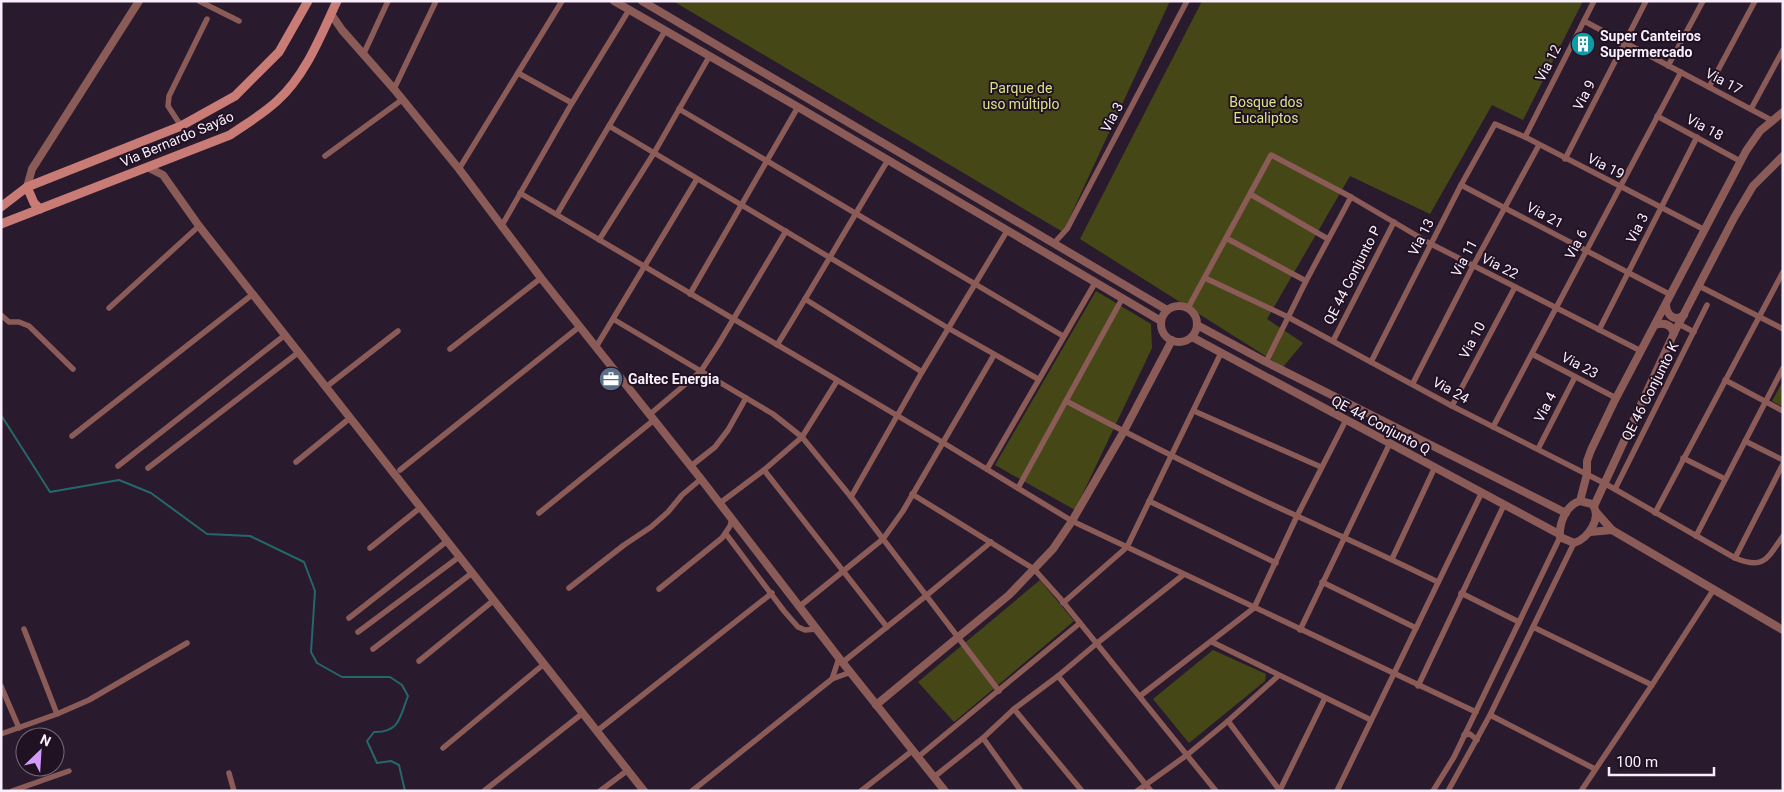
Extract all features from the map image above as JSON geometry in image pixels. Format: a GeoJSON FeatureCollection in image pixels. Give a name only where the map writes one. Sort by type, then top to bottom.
{"type":"FeatureCollection","features":[{"type":"Feature","properties":{"kind":"main road","name":"Via Bernardo Sayão"},"geometry":{"type":"LineString","coordinates":[[1,207],[27,187],[181,126],[235,96],[279,52],[308,1]]}},
{"type":"Feature","properties":{"kind":"main road","name":"Via Bernardo Sayão"},"geometry":{"type":"LineString","coordinates":[[1,224],[230,135],[256,118],[279,100],[299,75],[337,1]]}},
{"type":"Feature","properties":{"kind":"main road"},"geometry":{"type":"LineString","coordinates":[[27,187],[34,203],[40,209]]}},
{"type":"Feature","properties":{"kind":"street"},"geometry":{"type":"LineString","coordinates":[[27,187],[32,169],[139,1]]}},
{"type":"Feature","properties":{"kind":"street"},"geometry":{"type":"LineString","coordinates":[[199,1],[239,21]]}},
{"type":"Feature","properties":{"kind":"street"},"geometry":{"type":"LineString","coordinates":[[364,53],[388,1]]}},
{"type":"Feature","properties":{"kind":"street"},"geometry":{"type":"LineString","coordinates":[[394,89],[436,1]]}},
{"type":"Feature","properties":{"kind":"street"},"geometry":{"type":"LineString","coordinates":[[459,169],[562,1]]}},
{"type":"Feature","properties":{"kind":"street"},"geometry":{"type":"LineString","coordinates":[[614,1],[948,194],[955,200],[1161,321]]}},
{"type":"Feature","properties":{"kind":"street"},"geometry":{"type":"LineString","coordinates":[[642,1],[1055,242],[1167,310]]}},
{"type":"Feature","properties":{"kind":"street","name":"Via 3"},"geometry":{"type":"LineString","coordinates":[[1055,242],[1067,229],[1187,1]]}},
{"type":"Feature","properties":{"kind":"street","name":"Via 12"},"geometry":{"type":"LineString","coordinates":[[1525,137],[1594,1]]}},
{"type":"Feature","properties":{"kind":"street","name":"Via 9"},"geometry":{"type":"LineString","coordinates":[[1565,159],[1646,1]]}},
{"type":"Feature","properties":{"kind":"street"},"geometry":{"type":"LineString","coordinates":[[1668,66],[1703,1]]}},
{"type":"Feature","properties":{"kind":"street"},"geometry":{"type":"LineString","coordinates":[[1709,87],[1755,1]]}},
{"type":"Feature","properties":{"kind":"street"},"geometry":{"type":"LineString","coordinates":[[501,227],[572,103],[629,10]]}},
{"type":"Feature","properties":{"kind":"street"},"geometry":{"type":"LineString","coordinates":[[331,14],[342,30],[403,99],[459,169],[501,227],[945,791]]}},
{"type":"Feature","properties":{"kind":"street"},"geometry":{"type":"LineString","coordinates":[[181,126],[168,106],[168,96],[206,19]]}},
{"type":"Feature","properties":{"kind":"street","name":"Via 17"},"geometry":{"type":"LineString","coordinates":[[1584,22],[1773,121]]}},
{"type":"Feature","properties":{"kind":"street"},"geometry":{"type":"LineString","coordinates":[[325,27],[342,30]]}},
{"type":"Feature","properties":{"kind":"street"},"geometry":{"type":"LineString","coordinates":[[557,214],[665,31]]}},
{"type":"Feature","properties":{"kind":"street"},"geometry":{"type":"LineString","coordinates":[[1751,109],[1783,50]]}},
{"type":"Feature","properties":{"kind":"street"},"geometry":{"type":"LineString","coordinates":[[599,240],[654,153],[709,57]]}},
{"type":"Feature","properties":{"kind":"street","name":"Via 6"},"geometry":{"type":"LineString","coordinates":[[1493,427],[1681,72]]}},
{"type":"Feature","properties":{"kind":"street"},"geometry":{"type":"LineString","coordinates":[[518,73],[572,103]]}},
{"type":"Feature","properties":{"kind":"street"},"geometry":{"type":"LineString","coordinates":[[325,156],[403,99]]}},
{"type":"Feature","properties":{"kind":"street"},"geometry":{"type":"LineString","coordinates":[[690,294],[798,107]]}},
{"type":"Feature","properties":{"kind":"street"},"geometry":{"type":"LineString","coordinates":[[679,110],[1063,336]]}},
{"type":"Feature","properties":{"kind":"street"},"geometry":{"type":"LineString","coordinates":[[1580,501],[1587,474],[1587,461],[1616,398],[1740,161],[1756,136],[1783,112]]}},
{"type":"Feature","properties":{"kind":"street","name":"Via 18"},"geometry":{"type":"LineString","coordinates":[[1657,116],[1740,161]]}},
{"type":"Feature","properties":{"kind":"street","name":"Via 19"},"geometry":{"type":"LineString","coordinates":[[1496,124],[1525,137],[1705,230]]}},
{"type":"Feature","properties":{"kind":"street","name":"Via 13"},"geometry":{"type":"LineString","coordinates":[[1371,362],[1461,185],[1496,124]]}},
{"type":"Feature","properties":{"kind":"street"},"geometry":{"type":"LineString","coordinates":[[609,126],[696,180],[1038,379]]}},
{"type":"Feature","properties":{"kind":"street","name":"Via 3"},"geometry":{"type":"LineString","coordinates":[[1599,330],[1697,137]]}},
{"type":"Feature","properties":{"kind":"street","name":"Via 11"},"geometry":{"type":"LineString","coordinates":[[1413,383],[1473,266],[1539,145]]}},
{"type":"Feature","properties":{"kind":"street","name":"Via 22"},"geometry":{"type":"LineString","coordinates":[[1250,194],[1271,155],[1351,197],[1431,244],[1641,351]]}},
{"type":"Feature","properties":{"kind":"street"},"geometry":{"type":"LineString","coordinates":[[1560,536],[1574,543],[1583,540],[1590,532],[1595,509],[1604,483],[1674,333],[1745,197],[1753,186],[1783,156]]}},
{"type":"Feature","properties":{"kind":"street"},"geometry":{"type":"LineString","coordinates":[[777,345],[831,258],[855,213],[888,160]]}},
{"type":"Feature","properties":{"kind":"street"},"geometry":{"type":"LineString","coordinates":[[162,162],[163,174],[199,226],[644,791]]}},
{"type":"Feature","properties":{"kind":"street"},"geometry":{"type":"LineString","coordinates":[[149,168],[163,174]]}},
{"type":"Feature","properties":{"kind":"street"},"geometry":{"type":"LineString","coordinates":[[596,347],[696,180]]}},
{"type":"Feature","properties":{"kind":"street"},"geometry":{"type":"LineString","coordinates":[[948,194],[953,184]]}},
{"type":"Feature","properties":{"kind":"street","name":"Via 21"},"geometry":{"type":"LineString","coordinates":[[1461,185],[1671,295]]}},
{"type":"Feature","properties":{"kind":"street"},"geometry":{"type":"LineString","coordinates":[[955,200],[962,189]]}},
{"type":"Feature","properties":{"kind":"street"},"geometry":{"type":"LineString","coordinates":[[520,193],[987,468],[1072,521],[1476,712]]}},
{"type":"Feature","properties":{"kind":"street"},"geometry":{"type":"LineString","coordinates":[[1188,308],[1250,194],[1328,239]]}},
{"type":"Feature","properties":{"kind":"street"},"geometry":{"type":"LineString","coordinates":[[1266,362],[1306,281],[1351,197]]}},
{"type":"Feature","properties":{"kind":"street","name":"QE 44 Conjunto P"},"geometry":{"type":"LineString","coordinates":[[1333,340],[1394,222]]}},
{"type":"Feature","properties":{"kind":"street"},"geometry":{"type":"LineString","coordinates":[[109,308],[199,226]]}},
{"type":"Feature","properties":{"kind":"street"},"geometry":{"type":"LineString","coordinates":[[539,513],[651,418],[701,371],[786,231]]}},
{"type":"Feature","properties":{"kind":"street"},"geometry":{"type":"LineString","coordinates":[[851,497],[922,372],[1007,231]]}},
{"type":"Feature","properties":{"kind":"street"},"geometry":{"type":"LineString","coordinates":[[1226,238],[1306,281]]}},
{"type":"Feature","properties":{"kind":"street"},"geometry":{"type":"LineString","coordinates":[[1655,513],[1783,272]]}},
{"type":"Feature","properties":{"kind":"street"},"geometry":{"type":"LineString","coordinates":[[450,349],[541,278]]}},
{"type":"Feature","properties":{"kind":"street","name":"Via 24"},"geometry":{"type":"LineString","coordinates":[[1205,278],[1288,316],[1452,406],[1604,483]]}},
{"type":"Feature","properties":{"kind":"street"},"geometry":{"type":"LineString","coordinates":[[987,468],[1095,283]]}},
{"type":"Feature","properties":{"kind":"street"},"geometry":{"type":"LineString","coordinates":[[1699,286],[1783,329]]}},
{"type":"Feature","properties":{"kind":"street","name":"Via 10"},"geometry":{"type":"LineString","coordinates":[[1452,406],[1515,287]]}},
{"type":"Feature","properties":{"kind":"street"},"geometry":{"type":"LineString","coordinates":[[72,436],[253,294]]}},
{"type":"Feature","properties":{"kind":"street"},"geometry":{"type":"LineString","coordinates":[[805,299],[922,372]]}},
{"type":"Feature","properties":{"kind":"street"},"geometry":{"type":"LineString","coordinates":[[1018,488],[1122,299]]}},
{"type":"Feature","properties":{"kind":"street"},"geometry":{"type":"LineString","coordinates":[[1666,305],[1666,311],[1669,316],[1680,318],[1684,315]]}},
{"type":"Feature","properties":{"kind":"street","name":"QE 46 Conjunto K"},"geometry":{"type":"LineString","coordinates":[[1614,489],[1707,305]]}},
{"type":"Feature","properties":{"kind":"street"},"geometry":{"type":"LineString","coordinates":[[1178,306],[1188,308],[1196,316],[1197,325],[1192,337],[1183,342],[1172,340],[1164,334],[1161,321],[1167,310],[1178,306]]}},
{"type":"Feature","properties":{"kind":"street"},"geometry":{"type":"LineString","coordinates":[[1,315],[9,322],[19,322],[29,326],[73,369]]}},
{"type":"Feature","properties":{"kind":"street"},"geometry":{"type":"LineString","coordinates":[[613,319],[773,414],[802,437],[851,497],[1000,691]]}},
{"type":"Feature","properties":{"kind":"street"},"geometry":{"type":"LineString","coordinates":[[1679,324],[1694,332]]}},
{"type":"Feature","properties":{"kind":"street","name":"QE 44 Conjunto Q"},"geometry":{"type":"LineString","coordinates":[[1197,325],[1266,362],[1566,513]]}},
{"type":"Feature","properties":{"kind":"street"},"geometry":{"type":"LineString","coordinates":[[1655,325],[1670,325],[1674,333]]}},
{"type":"Feature","properties":{"kind":"street"},"geometry":{"type":"LineString","coordinates":[[400,470],[579,326]]}},
{"type":"Feature","properties":{"kind":"street"},"geometry":{"type":"LineString","coordinates":[[326,387],[398,331]]}},
{"type":"Feature","properties":{"kind":"street"},"geometry":{"type":"LineString","coordinates":[[118,466],[285,335]]}},
{"type":"Feature","properties":{"kind":"street","name":"QE 44 Conjunto Q"},"geometry":{"type":"LineString","coordinates":[[1192,337],[1482,492],[1560,536]]}},
{"type":"Feature","properties":{"kind":"street"},"geometry":{"type":"LineString","coordinates":[[876,705],[1009,595],[1053,549],[1072,521],[1124,431],[1172,340]]}},
{"type":"Feature","properties":{"kind":"street"},"geometry":{"type":"LineString","coordinates":[[148,468],[299,352]]}},
{"type":"Feature","properties":{"kind":"street"},"geometry":{"type":"LineString","coordinates":[[1063,602],[1127,547],[1221,353]]}},
{"type":"Feature","properties":{"kind":"street","name":"Via 23"},"geometry":{"type":"LineString","coordinates":[[1532,354],[1616,398]]}},
{"type":"Feature","properties":{"kind":"street"},"geometry":{"type":"LineString","coordinates":[[800,606],[883,539],[912,494],[994,355]]}},
{"type":"Feature","properties":{"kind":"street"},"geometry":{"type":"LineString","coordinates":[[1696,536],[1783,368]]}},
{"type":"Feature","properties":{"kind":"street","name":"Via 4"},"geometry":{"type":"LineString","coordinates":[[1538,449],[1575,377]]}},
{"type":"Feature","properties":{"kind":"street"},"geometry":{"type":"LineString","coordinates":[[1724,380],[1783,411]]}},
{"type":"Feature","properties":{"kind":"street"},"geometry":{"type":"LineString","coordinates":[[720,503],[764,470],[802,437],[837,381]]}},
{"type":"Feature","properties":{"kind":"street"},"geometry":{"type":"LineString","coordinates":[[690,466],[716,447],[746,398]]}},
{"type":"Feature","properties":{"kind":"street"},"geometry":{"type":"LineString","coordinates":[[1066,401],[1172,456],[1438,582]]}},
{"type":"Feature","properties":{"kind":"street"},"geometry":{"type":"LineString","coordinates":[[1194,411],[1321,467]]}},
{"type":"Feature","properties":{"kind":"street"},"geometry":{"type":"LineString","coordinates":[[296,462],[350,418]]}},
{"type":"Feature","properties":{"kind":"street"},"geometry":{"type":"LineString","coordinates":[[1140,696],[1254,608],[1297,516],[1346,420]]}},
{"type":"Feature","properties":{"kind":"street"},"geometry":{"type":"LineString","coordinates":[[1629,430],[1640,436]]}},
{"type":"Feature","properties":{"kind":"street"},"geometry":{"type":"LineString","coordinates":[[1735,558],[1783,462],[1745,441]]}},
{"type":"Feature","properties":{"kind":"street"},"geometry":{"type":"LineString","coordinates":[[1300,630],[1390,443]]}},
{"type":"Feature","properties":{"kind":"street"},"geometry":{"type":"LineString","coordinates":[[1683,458],[1725,480]]}},
{"type":"Feature","properties":{"kind":"street"},"geometry":{"type":"LineString","coordinates":[[1392,559],[1435,467]]}},
{"type":"Feature","properties":{"kind":"street"},"geometry":{"type":"LineString","coordinates":[[764,470],[887,627]]}},
{"type":"Feature","properties":{"kind":"street"},"geometry":{"type":"LineString","coordinates":[[569,588],[624,545],[651,527],[668,512],[682,495],[701,479]]}},
{"type":"Feature","properties":{"kind":"street"},"geometry":{"type":"LineString","coordinates":[[1604,483],[1748,564],[1760,563],[1771,553],[1783,536]]}},
{"type":"Feature","properties":{"kind":"street"},"geometry":{"type":"LineString","coordinates":[[1337,791],[1395,675],[1482,492]]}},
{"type":"Feature","properties":{"kind":"street"},"geometry":{"type":"LineString","coordinates":[[912,494],[1034,570],[1063,602],[1216,791]]}},
{"type":"Feature","properties":{"kind":"street"},"geometry":{"type":"LineString","coordinates":[[1149,501],[1276,563]]}},
{"type":"Feature","properties":{"kind":"street"},"geometry":{"type":"LineString","coordinates":[[1434,791],[1476,712],[1560,536],[1566,513],[1571,505],[1580,501],[1589,503],[1612,530],[1783,630]]}},
{"type":"Feature","properties":{"kind":"street"},"geometry":{"type":"LineString","coordinates":[[1418,686],[1504,504]]}},
{"type":"Feature","properties":{"kind":"street"},"geometry":{"type":"LineString","coordinates":[[370,548],[421,507]]}},
{"type":"Feature","properties":{"kind":"street"},"geometry":{"type":"LineString","coordinates":[[659,589],[726,534],[732,520]]}},
{"type":"Feature","properties":{"kind":"street"},"geometry":{"type":"LineString","coordinates":[[1590,532],[1612,530]]}},
{"type":"Feature","properties":{"kind":"street"},"geometry":{"type":"LineString","coordinates":[[726,534],[784,611],[798,626],[805,630],[817,629]]}},
{"type":"Feature","properties":{"kind":"street"},"geometry":{"type":"LineString","coordinates":[[349,618],[447,541]]}},
{"type":"Feature","properties":{"kind":"street"},"geometry":{"type":"LineString","coordinates":[[832,678],[841,660],[887,627],[990,542]]}},
{"type":"Feature","properties":{"kind":"street"},"geometry":{"type":"LineString","coordinates":[[1448,791],[1490,715],[1574,543]]}},
{"type":"Feature","properties":{"kind":"street"},"geometry":{"type":"LineString","coordinates":[[358,632],[459,557]]}},
{"type":"Feature","properties":{"kind":"street"},"geometry":{"type":"LineString","coordinates":[[373,649],[472,573]]}},
{"type":"Feature","properties":{"kind":"street"},"geometry":{"type":"LineString","coordinates":[[934,777],[983,738],[1014,709],[1058,676],[1184,574]]}},
{"type":"Feature","properties":{"kind":"street"},"geometry":{"type":"LineString","coordinates":[[1322,582],[1416,628]]}},
{"type":"Feature","properties":{"kind":"street"},"geometry":{"type":"LineString","coordinates":[[1581,791],[1714,589]]}},
{"type":"Feature","properties":{"kind":"street"},"geometry":{"type":"LineString","coordinates":[[1461,593],[1519,622]]}},
{"type":"Feature","properties":{"kind":"street"},"geometry":{"type":"LineString","coordinates":[[597,731],[772,594]]}},
{"type":"Feature","properties":{"kind":"street"},"geometry":{"type":"LineString","coordinates":[[419,661],[494,600]]}},
{"type":"Feature","properties":{"kind":"street"},"geometry":{"type":"LineString","coordinates":[[861,791],[915,754],[1000,691],[1080,623]]}},
{"type":"Feature","properties":{"kind":"street"},"geometry":{"type":"LineString","coordinates":[[1533,627],[1652,685]]}},
{"type":"Feature","properties":{"kind":"street"},"geometry":{"type":"LineString","coordinates":[[24,629],[57,714]]}},
{"type":"Feature","properties":{"kind":"street"},"geometry":{"type":"LineString","coordinates":[[1212,642],[1371,720]]}},
{"type":"Feature","properties":{"kind":"street"},"geometry":{"type":"LineString","coordinates":[[21,727],[57,714],[110,689],[188,643]]}},
{"type":"Feature","properties":{"kind":"street"},"geometry":{"type":"LineString","coordinates":[[443,748],[544,664]]}},
{"type":"Feature","properties":{"kind":"street"},"geometry":{"type":"LineString","coordinates":[[692,791],[832,678],[851,672]]}},
{"type":"Feature","properties":{"kind":"street"},"geometry":{"type":"LineString","coordinates":[[1058,676],[1151,791]]}},
{"type":"Feature","properties":{"kind":"street"},"geometry":{"type":"LineString","coordinates":[[1137,791],[1187,755],[1278,676]]}},
{"type":"Feature","properties":{"kind":"street"},"geometry":{"type":"LineString","coordinates":[[1,686],[18,727]]}},
{"type":"Feature","properties":{"kind":"street"},"geometry":{"type":"LineString","coordinates":[[1228,721],[1280,791],[1325,698]]}},
{"type":"Feature","properties":{"kind":"street"},"geometry":{"type":"LineString","coordinates":[[1014,709],[1082,791]]}},
{"type":"Feature","properties":{"kind":"street"},"geometry":{"type":"LineString","coordinates":[[484,791],[583,713]]}},
{"type":"Feature","properties":{"kind":"street"},"geometry":{"type":"LineString","coordinates":[[1490,715],[1594,769]]}},
{"type":"Feature","properties":{"kind":"street"},"geometry":{"type":"LineString","coordinates":[[1,734],[15,729]]}},
{"type":"Feature","properties":{"kind":"street"},"geometry":{"type":"LineString","coordinates":[[1464,735],[1470,734],[1477,740]]}},
{"type":"Feature","properties":{"kind":"street"},"geometry":{"type":"LineString","coordinates":[[983,738],[1021,791]]}},
{"type":"Feature","properties":{"kind":"street"},"geometry":{"type":"LineString","coordinates":[[600,791],[628,770]]}},
{"type":"Feature","properties":{"kind":"street"},"geometry":{"type":"LineString","coordinates":[[12,791],[70,771]]}},
{"type":"Feature","properties":{"kind":"street"},"geometry":{"type":"LineString","coordinates":[[229,773],[234,791]]}},
{"type":"Feature","properties":{"kind":"green space","name":"Parque de uso múltiplo"},"geometry":{"type":"Polygon","coordinates":[[[673,1],[1170,1],[1063,232],[673,1]]]}},
{"type":"Feature","properties":{"kind":"green space","name":"Bosque dos Eucaliptos"},"geometry":{"type":"Polygon","coordinates":[[[1202,1],[1583,1],[1523,120],[1492,105],[1430,214],[1350,176],[1267,319],[1303,343],[1283,367],[1080,239],[1202,1]]]}},
{"type":"Feature","properties":{"kind":"green space"},"geometry":{"type":"Polygon","coordinates":[[[1096,291],[1151,324],[1152,348],[1075,510],[995,465],[1096,291]]]}},
{"type":"Feature","properties":{"kind":"green space"},"geometry":{"type":"Polygon","coordinates":[[[1783,381],[1783,407],[1772,401],[1783,381]]]}},
{"type":"Feature","properties":{"kind":"green space"},"geometry":{"type":"Polygon","coordinates":[[[1040,580],[1074,621],[954,722],[918,682],[1040,580]]]}},
{"type":"Feature","properties":{"kind":"green space"},"geometry":{"type":"Polygon","coordinates":[[[1213,650],[1266,674],[1265,681],[1189,743],[1153,699],[1213,650]]]}},
{"type":"Feature","properties":{"kind":"waterway"},"geometry":{"type":"LineString","coordinates":[[1,415],[50,492],[119,480],[151,493],[207,534],[250,536],[304,562],[315,591],[311,652],[317,663],[342,677],[390,677],[402,685],[408,696],[398,722],[389,730],[374,732],[367,741],[377,763],[391,761],[399,765],[405,791]]}},
{"type":"Feature","properties":{"kind":"place","name":"Super Canteiros Supermercado"},"geometry":{"type":"Point","coordinates":[1583,44]}},
{"type":"Feature","properties":{"kind":"place","name":"Galtec Energia"},"geometry":{"type":"Point","coordinates":[611,379]}}]}
